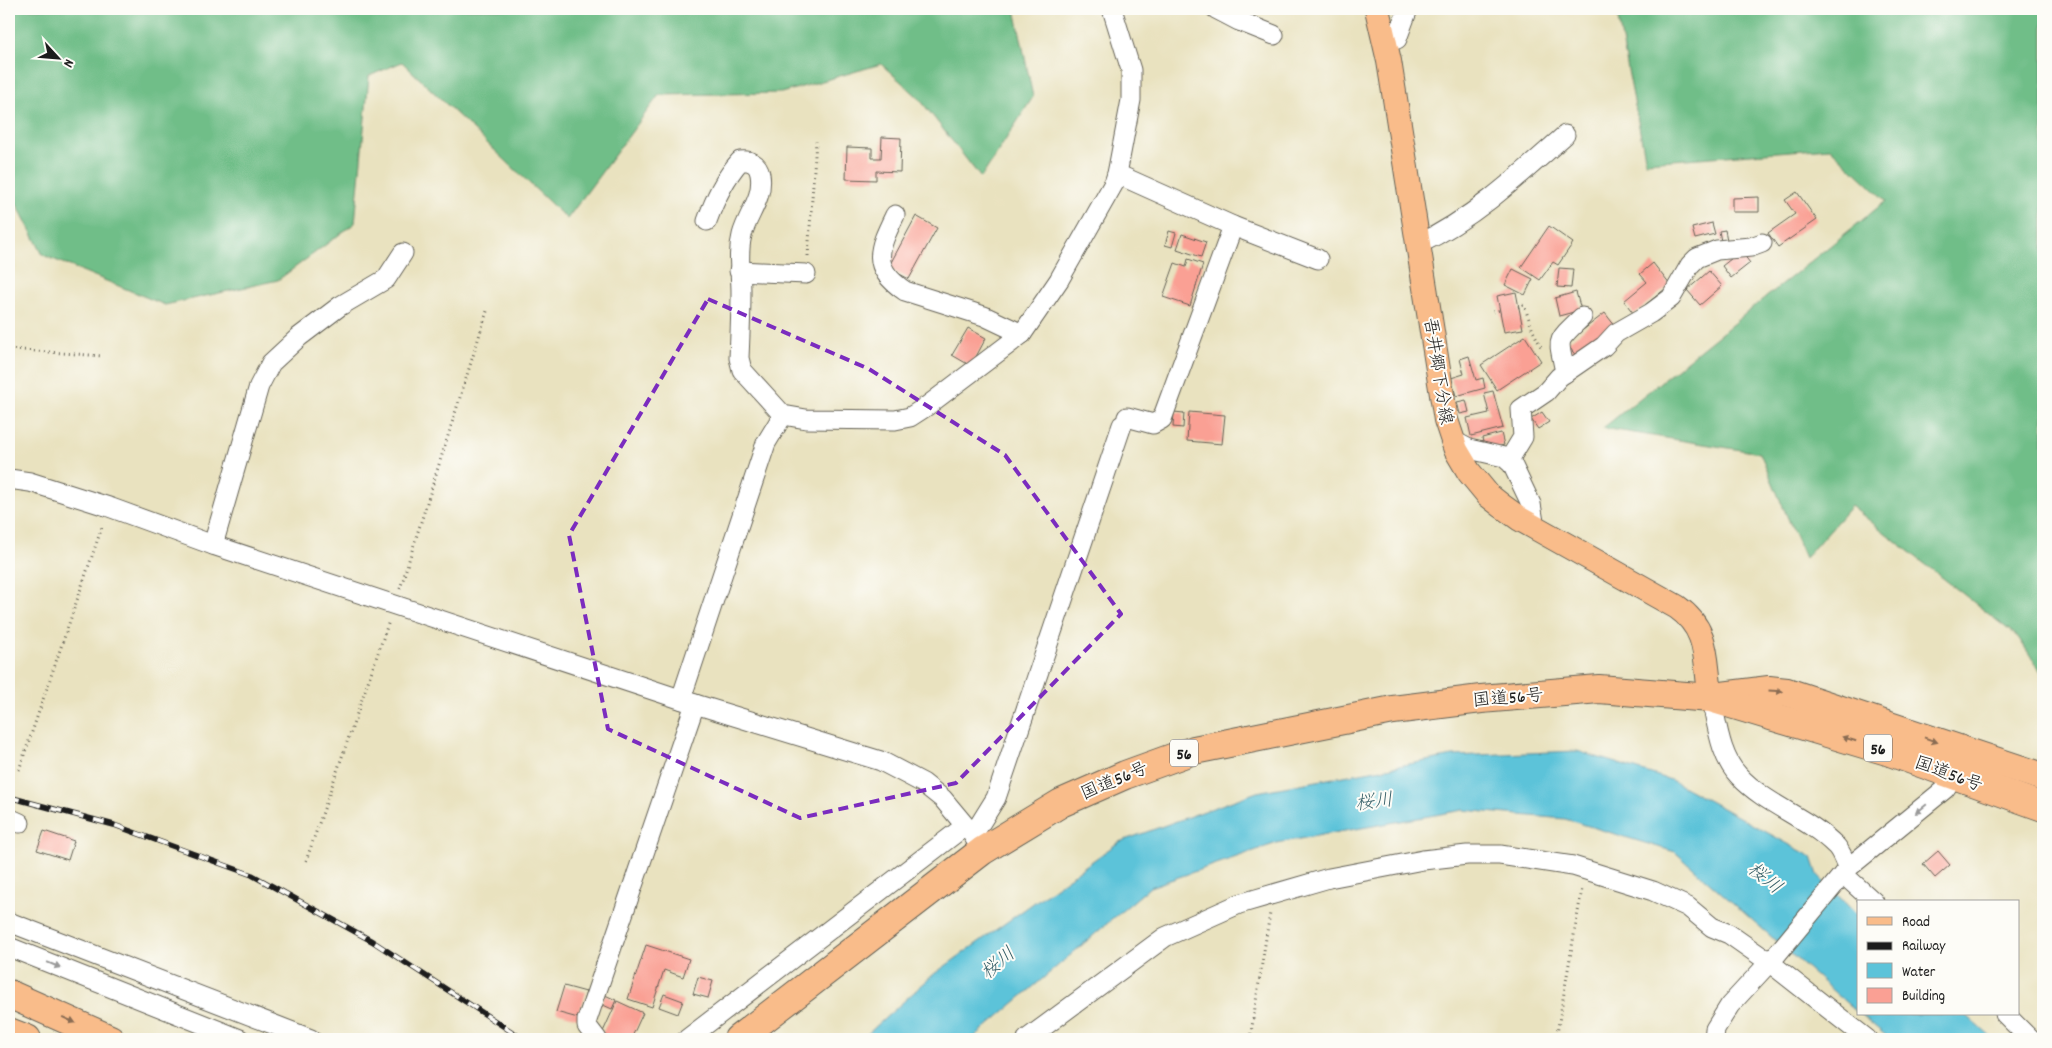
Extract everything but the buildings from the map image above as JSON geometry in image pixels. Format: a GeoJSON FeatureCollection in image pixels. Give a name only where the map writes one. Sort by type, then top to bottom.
{"type":"FeatureCollection","features":[{"type":"Feature","properties":{"kind":"highway","name":"国道56号"},"geometry":{"type":"LineString","coordinates":[[738,1039],[974,837],[1194,750],[1393,710],[1491,698],[1599,689],[1711,698],[1887,751],[2043,807]]}},
{"type":"Feature","properties":{"kind":"highway","name":"国道56号"},"geometry":{"type":"LineString","coordinates":[[1711,698],[1769,690],[1787,692],[2043,777]]}},
{"type":"Feature","properties":{"kind":"highway"},"geometry":{"type":"LineString","coordinates":[[9,994],[110,1039]]}},
{"type":"Feature","properties":{"kind":"highway"},"geometry":{"type":"LineString","coordinates":[[9,1032],[27,1039]]}},
{"type":"Feature","properties":{"kind":"main road","name":"吾井郷下分線"},"geometry":{"type":"LineString","coordinates":[[1377,9],[1386,43],[1446,420],[1452,440],[1469,472],[1488,495],[1520,520],[1677,607],[1694,620],[1706,650],[1711,698]]}},
{"type":"Feature","properties":{"kind":"street"},"geometry":{"type":"LineString","coordinates":[[707,221],[715,199],[733,168],[740,161],[747,160],[755,164],[759,171],[761,185],[757,202],[742,235],[739,271],[741,290],[739,358],[742,370],[783,415],[826,419],[895,420],[910,417],[959,383],[1022,334],[1060,280],[1117,174],[1131,100],[1131,70],[1112,9]]}},
{"type":"Feature","properties":{"kind":"street"},"geometry":{"type":"LineString","coordinates":[[1216,9],[1239,21],[1274,35]]}},
{"type":"Feature","properties":{"kind":"street"},"geometry":{"type":"LineString","coordinates":[[1386,43],[1397,39],[1408,9]]}},
{"type":"Feature","properties":{"kind":"street"},"geometry":{"type":"LineString","coordinates":[[1419,244],[1471,213],[1520,176],[1565,135]]}},
{"type":"Feature","properties":{"kind":"street"},"geometry":{"type":"LineString","coordinates":[[1117,174],[1233,226],[1318,258]]}},
{"type":"Feature","properties":{"kind":"street"},"geometry":{"type":"LineString","coordinates":[[895,215],[880,254],[882,271],[894,284],[905,291],[984,316],[1022,334]]}},
{"type":"Feature","properties":{"kind":"street"},"geometry":{"type":"LineString","coordinates":[[687,1039],[974,837],[996,798],[1125,421],[1154,424],[1162,419],[1233,226]]}},
{"type":"Feature","properties":{"kind":"street"},"geometry":{"type":"LineString","coordinates":[[1509,460],[1523,437],[1521,410],[1546,392],[1562,375],[1604,346],[1626,326],[1651,313],[1671,298],[1690,265],[1697,258],[1717,250],[1762,243]]}},
{"type":"Feature","properties":{"kind":"street"},"geometry":{"type":"LineString","coordinates":[[213,545],[260,386],[271,363],[299,337],[340,306],[386,279],[403,253]]}},
{"type":"Feature","properties":{"kind":"street"},"geometry":{"type":"LineString","coordinates":[[739,271],[806,274]]}},
{"type":"Feature","properties":{"kind":"street"},"geometry":{"type":"LineString","coordinates":[[1562,375],[1559,349],[1560,340],[1582,318]]}},
{"type":"Feature","properties":{"kind":"street"},"geometry":{"type":"LineString","coordinates":[[597,1039],[587,1026],[586,1020],[688,701],[766,444],[783,415]]}},
{"type":"Feature","properties":{"kind":"street"},"geometry":{"type":"LineString","coordinates":[[1452,440],[1469,449],[1509,460],[1526,490],[1536,528]]}},
{"type":"Feature","properties":{"kind":"street"},"geometry":{"type":"LineString","coordinates":[[9,480],[30,482],[109,507],[213,545],[688,701],[881,761],[923,783],[943,799],[974,837]]}},
{"type":"Feature","properties":{"kind":"street"},"geometry":{"type":"LineString","coordinates":[[1711,698],[1728,760],[1738,776],[1769,801],[1801,820],[1836,846],[1842,875],[1872,900]]}},
{"type":"Feature","properties":{"kind":"street"},"geometry":{"type":"LineString","coordinates":[[1714,1039],[1715,1029],[1730,1005],[1773,958],[1842,875],[1945,790],[1955,774]]}},
{"type":"Feature","properties":{"kind":"street"},"geometry":{"type":"LineString","coordinates":[[1027,1039],[1165,937],[1239,904],[1329,878],[1422,860],[1467,855],[1535,859],[1573,866],[1629,882],[1688,907],[1712,927],[1773,958],[1867,1039]]}},
{"type":"Feature","properties":{"kind":"street"},"geometry":{"type":"LineString","coordinates":[[9,922],[275,1033],[311,1039]]}},
{"type":"Feature","properties":{"kind":"street"},"geometry":{"type":"LineString","coordinates":[[9,947],[240,1039]]}},
{"type":"Feature","properties":{"kind":"street"},"geometry":{"type":"LineString","coordinates":[[2007,1016],[2030,1039]]}},
{"type":"Feature","properties":{"kind":"path"},"geometry":{"type":"LineString","coordinates":[[806,274],[816,141]]}},
{"type":"Feature","properties":{"kind":"path"},"geometry":{"type":"LineString","coordinates":[[1518,307],[1524,305],[1532,331],[1562,375]]}},
{"type":"Feature","properties":{"kind":"path"},"geometry":{"type":"LineString","coordinates":[[306,861],[395,604],[488,308]]}},
{"type":"Feature","properties":{"kind":"path"},"geometry":{"type":"LineString","coordinates":[[1493,312],[1500,310]]}},
{"type":"Feature","properties":{"kind":"path"},"geometry":{"type":"LineString","coordinates":[[9,349],[102,356]]}},
{"type":"Feature","properties":{"kind":"path"},"geometry":{"type":"LineString","coordinates":[[19,770],[109,507]]}},
{"type":"Feature","properties":{"kind":"path"},"geometry":{"type":"LineString","coordinates":[[1556,1039],[1582,889]]}},
{"type":"Feature","properties":{"kind":"path"},"geometry":{"type":"LineString","coordinates":[[1250,1039],[1270,912]]}},
{"type":"Feature","properties":{"kind":"highlighted area"},"geometry":{"type":"Polygon","coordinates":[[[708,299],[869,369],[1005,455],[1121,614],[956,783],[800,818],[608,729],[569,535],[708,299]]]}},
{"type":"Feature","properties":{"kind":"green space"},"geometry":{"type":"Polygon","coordinates":[[[9,9],[1015,9],[1033,97],[981,178],[918,97],[881,64],[781,93],[659,95],[567,219],[402,62],[369,76],[355,223],[278,280],[165,305],[43,255],[9,189],[9,9]]]}},
{"type":"Feature","properties":{"kind":"green space"},"geometry":{"type":"Polygon","coordinates":[[[1616,9],[2043,9],[2043,675],[2018,637],[1851,506],[1805,558],[1760,453],[1603,428],[1886,201],[1830,148],[1646,162],[1616,9]]]}},
{"type":"Feature","properties":{"kind":"water","name":"桜川"},"geometry":{"type":"Polygon","coordinates":[[[1577,751],[1671,780],[1812,857],[1818,875],[1857,915],[1857,1012],[1675,852],[1565,819],[1463,810],[1277,843],[1150,887],[972,1039],[862,1039],[934,974],[1119,842],[1257,792],[1453,756],[1577,751]]]}},
{"type":"Feature","properties":{"kind":"water"},"geometry":{"type":"Polygon","coordinates":[[[1862,1016],[1967,1016],[1993,1039],[1890,1039],[1862,1016]]]}},
{"type":"Feature","properties":{"kind":"railway"},"geometry":{"type":"LineString","coordinates":[[9,797],[114,825],[252,875],[372,941],[523,1039]]}}]}
